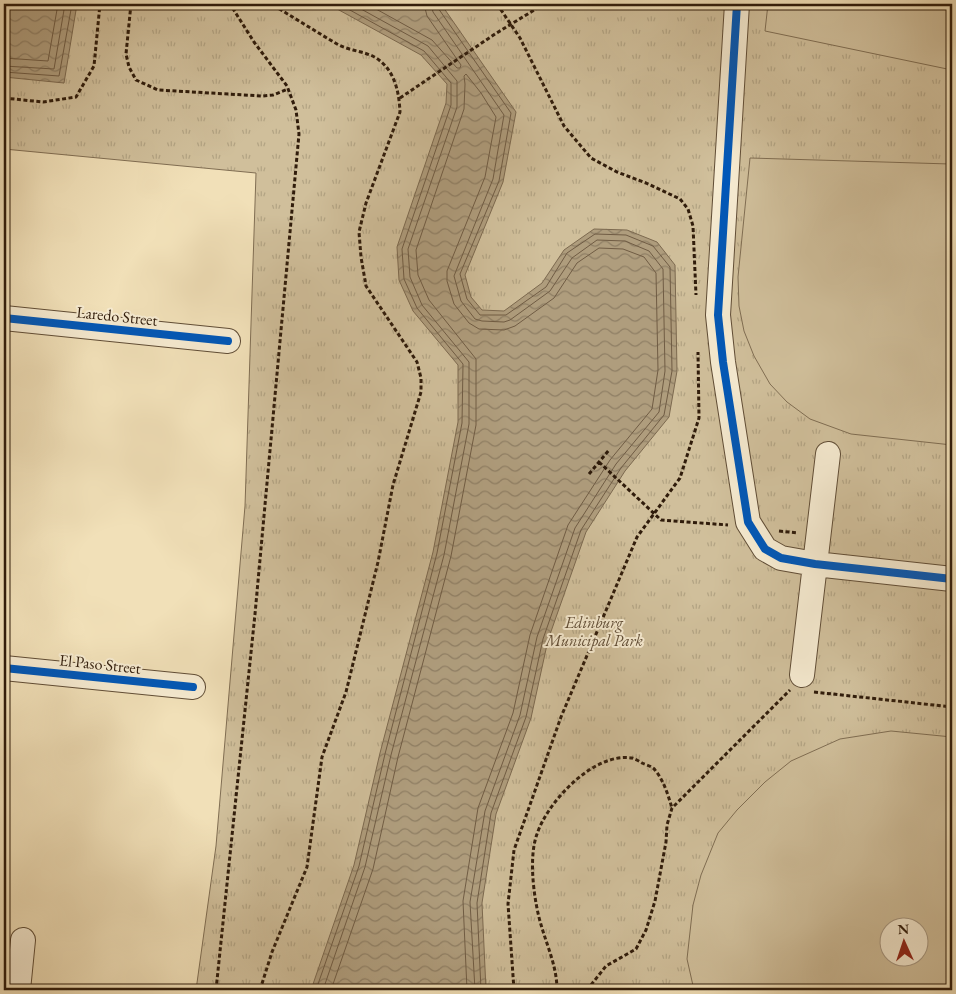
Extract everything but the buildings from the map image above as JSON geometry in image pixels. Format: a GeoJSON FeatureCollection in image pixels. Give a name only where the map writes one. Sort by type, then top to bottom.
{"type":"FeatureCollection","features":[{"type":"Feature","properties":{"kind":"street"},"geometry":{"type":"LineString","coordinates":[[737,4],[718,315],[722,362],[748,522],[765,549],[781,558],[815,564],[952,579]]}},
{"type":"Feature","properties":{"kind":"street","name":"Laredo Street"},"geometry":{"type":"LineString","coordinates":[[4,318],[228,341]]}},
{"type":"Feature","properties":{"kind":"street"},"geometry":{"type":"LineString","coordinates":[[804,686],[815,564],[828,454]]}},
{"type":"Feature","properties":{"kind":"street","name":"El Paso Street"},"geometry":{"type":"LineString","coordinates":[[4,668],[193,687]]}},
{"type":"Feature","properties":{"kind":"street"},"geometry":{"type":"LineString","coordinates":[[18,990],[22,940]]}},
{"type":"Feature","properties":{"kind":"path"},"geometry":{"type":"LineString","coordinates":[[4,98],[43,102],[76,97],[94,66],[100,4]]}},
{"type":"Feature","properties":{"kind":"path"},"geometry":{"type":"LineString","coordinates":[[132,4],[126,54],[129,67],[136,80],[158,90],[168,91],[262,96],[273,95],[288,89]]}},
{"type":"Feature","properties":{"kind":"path"},"geometry":{"type":"LineString","coordinates":[[216,990],[255,614],[300,134],[296,110],[288,89],[254,42],[230,4]]}},
{"type":"Feature","properties":{"kind":"path"},"geometry":{"type":"LineString","coordinates":[[260,990],[272,952],[307,867],[322,757],[346,692],[378,562],[393,485],[421,392],[421,378],[417,362],[366,286],[361,257],[360,232],[366,203],[400,112],[400,98],[395,80],[387,68],[376,58],[339,45],[272,4]]}},
{"type":"Feature","properties":{"kind":"path"},"geometry":{"type":"LineString","coordinates":[[497,4],[520,38],[564,126],[590,158],[617,172],[680,199],[688,209],[693,226],[696,300]]}},
{"type":"Feature","properties":{"kind":"path"},"geometry":{"type":"LineString","coordinates":[[400,98],[495,34],[544,4]]}},
{"type":"Feature","properties":{"kind":"path"},"geometry":{"type":"LineString","coordinates":[[514,990],[508,904],[514,850],[561,717],[637,537],[680,478],[699,418],[698,347]]}},
{"type":"Feature","properties":{"kind":"path"},"geometry":{"type":"LineString","coordinates":[[589,474],[609,450]]}},
{"type":"Feature","properties":{"kind":"path"},"geometry":{"type":"LineString","coordinates":[[599,462],[661,520],[736,526]]}},
{"type":"Feature","properties":{"kind":"path"},"geometry":{"type":"LineString","coordinates":[[778,531],[805,534]]}},
{"type":"Feature","properties":{"kind":"path"},"geometry":{"type":"LineString","coordinates":[[587,990],[606,966],[636,949],[646,930],[655,901],[666,842],[667,825],[672,808],[790,690],[804,686],[952,707]]}},
{"type":"Feature","properties":{"kind":"path"},"geometry":{"type":"LineString","coordinates":[[557,990],[552,957],[535,901],[533,852],[537,834],[548,811],[570,785],[588,769],[607,760],[632,758],[654,768],[666,788],[672,808]]}},
{"type":"Feature","properties":{"kind":"green space","name":"Edinburg Municipal Park"},"geometry":{"type":"Polygon","coordinates":[[[4,4],[952,4],[952,990],[196,990],[216,846],[245,506],[256,173],[4,149],[4,4]]]}},
{"type":"Feature","properties":{"kind":"green space"},"geometry":{"type":"Polygon","coordinates":[[[768,4],[952,4],[952,70],[765,31],[768,4]]]}},
{"type":"Feature","properties":{"kind":"green space"},"geometry":{"type":"Polygon","coordinates":[[[952,155],[952,445],[851,434],[810,419],[787,402],[770,384],[754,356],[744,331],[739,306],[738,277],[750,158],[950,164],[952,155]]]}},
{"type":"Feature","properties":{"kind":"green space"},"geometry":{"type":"Polygon","coordinates":[[[891,731],[952,737],[952,990],[694,990],[687,959],[693,905],[701,875],[718,833],[737,810],[765,782],[791,761],[840,739],[891,731]]]}},
{"type":"Feature","properties":{"kind":"water"},"geometry":{"type":"Polygon","coordinates":[[[4,4],[77,4],[64,83],[4,77],[4,4]]]}},
{"type":"Feature","properties":{"kind":"water"},"geometry":{"type":"Polygon","coordinates":[[[328,4],[441,4],[516,112],[503,182],[465,275],[471,297],[482,310],[504,311],[542,283],[564,250],[594,229],[627,230],[657,242],[675,265],[677,371],[669,417],[625,471],[586,532],[548,640],[531,718],[496,814],[482,903],[486,990],[311,990],[354,865],[380,753],[433,552],[458,422],[458,365],[413,311],[399,280],[397,247],[446,103],[447,84],[421,55],[328,4]]]}},
{"type":"Feature","properties":{"kind":"cycle path"},"geometry":{"type":"LineString","coordinates":[[737,4],[718,315],[723,362],[748,522],[765,549],[781,558],[815,564],[952,579]]}},
{"type":"Feature","properties":{"kind":"cycle path"},"geometry":{"type":"LineString","coordinates":[[4,318],[228,341]]}},
{"type":"Feature","properties":{"kind":"cycle path"},"geometry":{"type":"LineString","coordinates":[[4,668],[193,687]]}}]}
